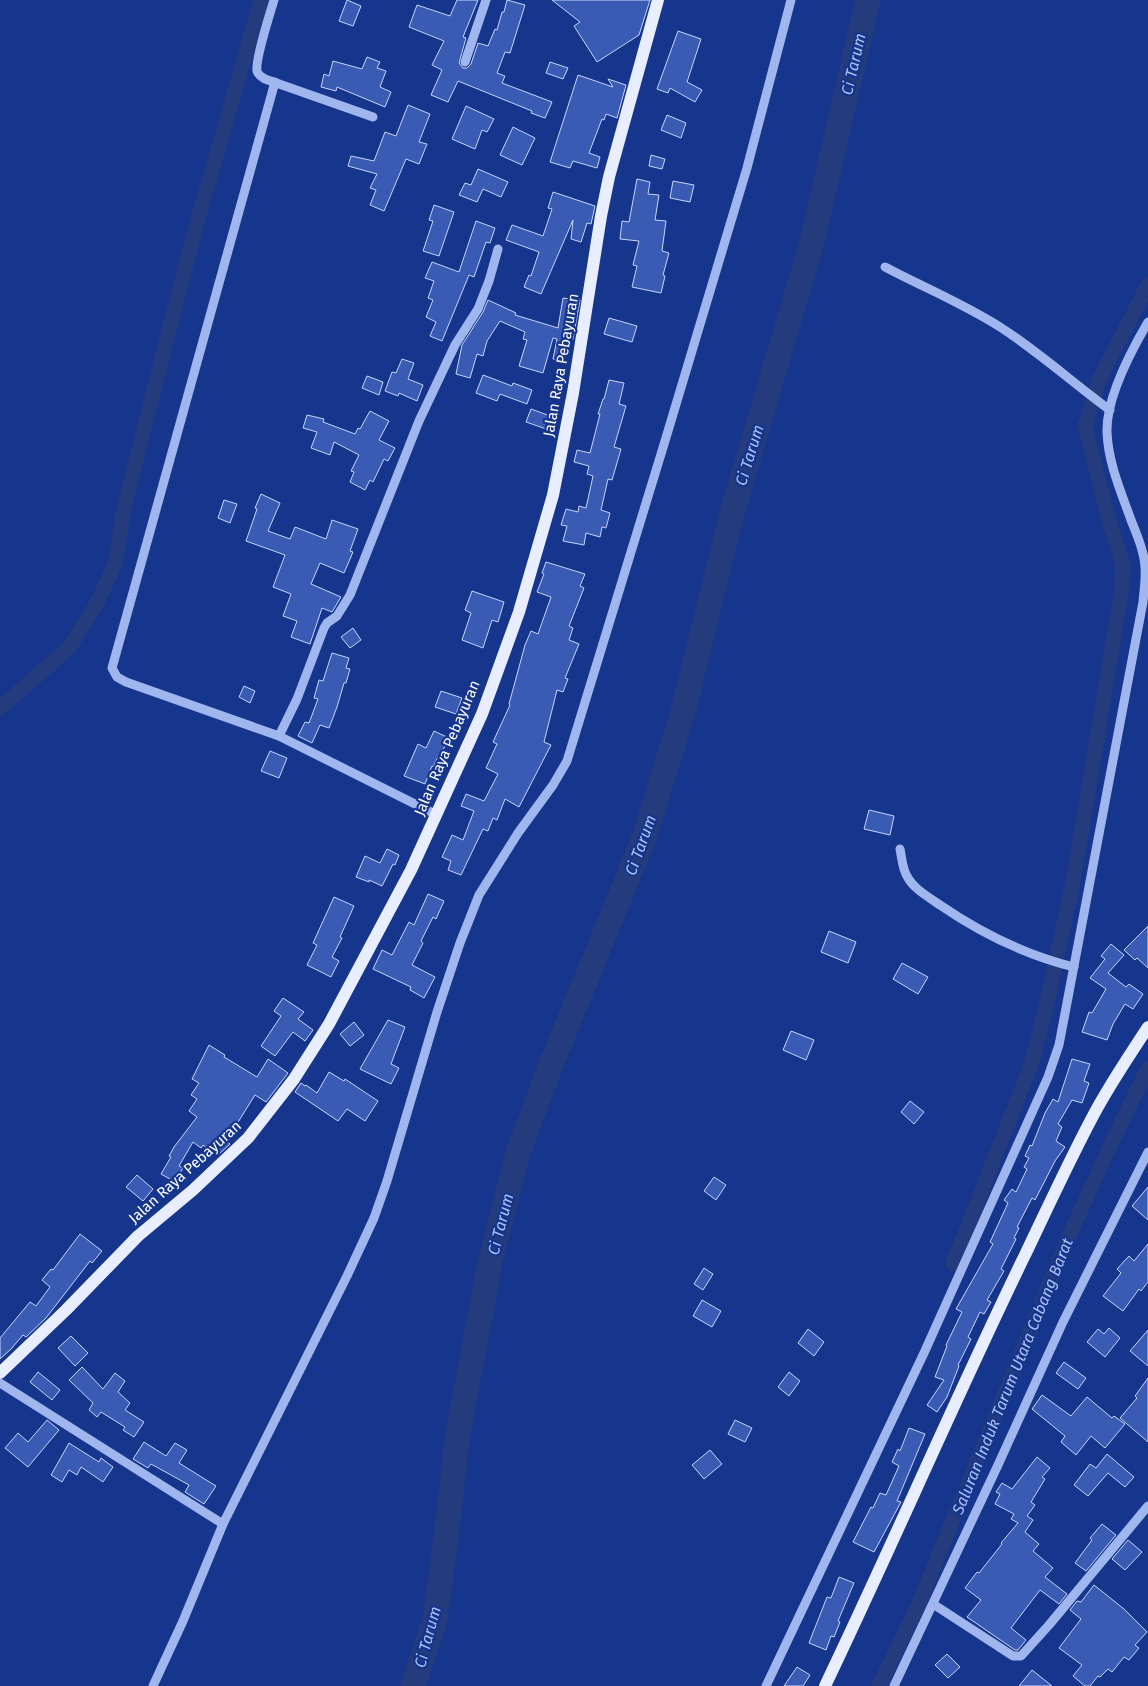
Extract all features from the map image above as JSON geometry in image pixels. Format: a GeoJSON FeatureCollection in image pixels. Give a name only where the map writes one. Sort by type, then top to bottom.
{"type":"FeatureCollection","features":[{"type":"Feature","properties":{"kind":"main road","name":"Jalan Raya Pebayuran"},"geometry":{"type":"LineString","coordinates":[[0,1373],[66,1310],[138,1236],[217,1168],[248,1138],[271,1110],[294,1079],[329,1024],[411,870],[482,714],[519,612],[553,496],[573,393],[601,216],[614,159],[658,0]]}},
{"type":"Feature","properties":{"kind":"main road"},"geometry":{"type":"LineString","coordinates":[[825,1686],[881,1569],[998,1310],[1060,1182],[1094,1114],[1121,1067],[1148,1027]]}},
{"type":"Feature","properties":{"kind":"street"},"geometry":{"type":"LineString","coordinates":[[274,0],[259,57],[257,72],[265,79],[373,117]]}},
{"type":"Feature","properties":{"kind":"street"},"geometry":{"type":"LineString","coordinates":[[466,62],[486,0]]}},
{"type":"Feature","properties":{"kind":"street"},"geometry":{"type":"LineString","coordinates":[[152,1686],[184,1621],[223,1524],[348,1276],[374,1218],[437,1012],[460,942],[479,895],[518,833],[560,773],[569,754],[747,168],[791,0]]}},
{"type":"Feature","properties":{"kind":"street"},"geometry":{"type":"LineString","coordinates":[[275,82],[112,668],[117,677],[126,682],[279,736],[437,814]]}},
{"type":"Feature","properties":{"kind":"street"},"geometry":{"type":"LineString","coordinates":[[279,736],[324,628],[327,623],[337,616],[350,596],[419,421],[455,345],[478,309],[489,281],[498,249]]}},
{"type":"Feature","properties":{"kind":"street"},"geometry":{"type":"LineString","coordinates":[[885,268],[988,320],[1029,347],[1110,410]]}},
{"type":"Feature","properties":{"kind":"street"},"geometry":{"type":"LineString","coordinates":[[766,1686],[924,1353],[1048,1077],[1059,1045],[1143,602],[1145,568],[1142,549],[1113,468],[1107,430],[1110,410],[1120,376],[1148,322]]}},
{"type":"Feature","properties":{"kind":"street"},"geometry":{"type":"LineString","coordinates":[[900,849],[904,870],[908,878],[915,887],[926,895],[988,935],[1043,958],[1074,967]]}},
{"type":"Feature","properties":{"kind":"street"},"geometry":{"type":"LineString","coordinates":[[894,1686],[1063,1322],[1148,1152]]}},
{"type":"Feature","properties":{"kind":"street"},"geometry":{"type":"LineString","coordinates":[[0,1383],[223,1524]]}},
{"type":"Feature","properties":{"kind":"street"},"geometry":{"type":"LineString","coordinates":[[933,1604],[1013,1656],[1021,1656],[1148,1506]]}},
{"type":"Feature","properties":{"kind":"building"},"geometry":{"type":"Polygon","coordinates":[[[347,0],[361,6],[353,26],[339,21],[347,0]]]}},
{"type":"Feature","properties":{"kind":"building"},"geometry":{"type":"Polygon","coordinates":[[[457,0],[478,0],[463,37],[466,38],[459,63],[463,68],[467,68],[471,64],[478,43],[488,46],[495,29],[497,30],[507,0],[525,5],[510,53],[505,52],[497,73],[505,76],[502,83],[552,102],[545,118],[458,81],[448,102],[431,95],[442,70],[432,65],[444,41],[409,27],[417,5],[450,16],[457,0]]]}},
{"type":"Feature","properties":{"kind":"building"},"geometry":{"type":"Polygon","coordinates":[[[552,0],[650,0],[639,35],[597,62],[574,26],[580,22],[552,0]]]}},
{"type":"Feature","properties":{"kind":"building"},"geometry":{"type":"Polygon","coordinates":[[[678,31],[701,39],[687,82],[702,90],[695,102],[670,88],[668,93],[657,89],[678,31]]]}},
{"type":"Feature","properties":{"kind":"building"},"geometry":{"type":"Polygon","coordinates":[[[367,57],[380,62],[377,68],[386,71],[380,87],[391,92],[385,107],[337,87],[336,91],[321,87],[324,74],[329,76],[333,61],[362,69],[367,57]]]}},
{"type":"Feature","properties":{"kind":"building"},"geometry":{"type":"Polygon","coordinates":[[[550,62],[568,68],[563,79],[546,73],[550,62]]]}},
{"type":"Feature","properties":{"kind":"building"},"geometry":{"type":"Polygon","coordinates":[[[578,75],[613,87],[608,79],[626,85],[617,118],[606,114],[604,120],[602,119],[589,153],[600,157],[597,168],[573,161],[570,168],[550,162],[578,75]]]}},
{"type":"Feature","properties":{"kind":"building"},"geometry":{"type":"Polygon","coordinates":[[[408,105],[430,114],[419,142],[427,144],[419,164],[406,159],[384,211],[370,205],[376,190],[370,188],[377,174],[348,166],[351,156],[374,161],[385,132],[396,136],[408,105]]]}},
{"type":"Feature","properties":{"kind":"building"},"geometry":{"type":"Polygon","coordinates":[[[466,106],[494,119],[487,132],[482,130],[475,149],[452,139],[466,106]]]}},
{"type":"Feature","properties":{"kind":"building"},"geometry":{"type":"Polygon","coordinates":[[[667,115],[686,123],[681,138],[661,130],[667,115]]]}},
{"type":"Feature","properties":{"kind":"building"},"geometry":{"type":"Polygon","coordinates":[[[513,127],[535,138],[522,165],[500,155],[513,127]]]}},
{"type":"Feature","properties":{"kind":"building"},"geometry":{"type":"Polygon","coordinates":[[[651,155],[665,159],[662,169],[649,166],[651,155]]]}},
{"type":"Feature","properties":{"kind":"building"},"geometry":{"type":"Polygon","coordinates":[[[478,169],[508,182],[501,197],[483,189],[477,202],[459,195],[465,183],[471,185],[478,169]]]}},
{"type":"Feature","properties":{"kind":"building"},"geometry":{"type":"Polygon","coordinates":[[[637,179],[650,182],[648,194],[659,195],[655,220],[666,221],[662,251],[669,253],[663,275],[665,276],[661,293],[632,287],[637,266],[633,265],[639,241],[620,239],[622,221],[629,222],[637,179]]]}},
{"type":"Feature","properties":{"kind":"building"},"geometry":{"type":"Polygon","coordinates":[[[673,181],[694,185],[690,202],[670,198],[673,181]]]}},
{"type":"Feature","properties":{"kind":"building"},"geometry":{"type":"Polygon","coordinates":[[[553,192],[595,206],[591,224],[587,223],[581,242],[571,239],[573,220],[541,294],[524,287],[529,275],[531,276],[539,252],[506,240],[512,225],[543,236],[552,209],[548,208],[553,192]]]}},
{"type":"Feature","properties":{"kind":"building"},"geometry":{"type":"Polygon","coordinates":[[[434,205],[454,212],[439,256],[423,251],[433,221],[429,220],[434,205]]]}},
{"type":"Feature","properties":{"kind":"building"},"geometry":{"type":"Polygon","coordinates":[[[476,221],[495,228],[490,243],[486,242],[474,277],[469,275],[442,341],[430,336],[436,322],[426,317],[433,300],[428,298],[434,281],[425,278],[432,262],[459,272],[476,221]]]}},
{"type":"Feature","properties":{"kind":"building"},"geometry":{"type":"Polygon","coordinates":[[[563,298],[580,300],[573,339],[567,338],[561,361],[553,359],[557,339],[553,338],[543,373],[519,366],[527,340],[523,339],[525,332],[500,321],[487,341],[483,356],[477,354],[470,378],[456,374],[462,345],[483,312],[488,300],[516,313],[515,315],[558,328],[563,298]]]}},
{"type":"Feature","properties":{"kind":"building"},"geometry":{"type":"Polygon","coordinates":[[[609,318],[637,326],[632,342],[604,334],[609,318]]]}},
{"type":"Feature","properties":{"kind":"building"},"geometry":{"type":"Polygon","coordinates":[[[402,359],[414,363],[408,379],[423,385],[417,401],[399,393],[398,396],[385,391],[392,372],[396,373],[402,359]]]}},
{"type":"Feature","properties":{"kind":"building"},"geometry":{"type":"Polygon","coordinates":[[[483,375],[512,386],[513,383],[532,390],[527,404],[500,394],[497,401],[476,393],[483,375]]]}},
{"type":"Feature","properties":{"kind":"building"},"geometry":{"type":"Polygon","coordinates":[[[367,376],[383,382],[379,395],[362,388],[367,376]]]}},
{"type":"Feature","properties":{"kind":"building"},"geometry":{"type":"Polygon","coordinates":[[[609,380],[624,383],[619,404],[626,406],[614,447],[621,449],[612,480],[608,479],[601,510],[610,513],[606,528],[602,527],[600,537],[586,533],[584,545],[563,541],[567,526],[561,525],[566,509],[578,512],[579,506],[586,508],[593,476],[587,474],[589,466],[574,462],[577,450],[590,453],[600,414],[598,414],[609,380]]]}},
{"type":"Feature","properties":{"kind":"building"},"geometry":{"type":"Polygon","coordinates":[[[531,409],[553,417],[549,430],[526,422],[531,409]]]}},
{"type":"Feature","properties":{"kind":"building"},"geometry":{"type":"Polygon","coordinates":[[[370,411],[389,421],[379,440],[395,448],[388,461],[384,459],[373,482],[370,480],[365,490],[350,482],[354,472],[351,471],[359,455],[334,442],[330,455],[311,448],[317,432],[303,428],[307,415],[324,419],[323,422],[355,434],[370,411]]]}},
{"type":"Feature","properties":{"kind":"building"},"geometry":{"type":"Polygon","coordinates":[[[261,494],[280,503],[268,531],[290,539],[295,527],[326,539],[332,520],[358,529],[350,551],[353,552],[344,573],[320,563],[311,584],[341,597],[332,612],[322,608],[310,644],[291,637],[297,621],[283,616],[291,594],[273,587],[285,555],[246,541],[261,494]]]}},
{"type":"Feature","properties":{"kind":"building"},"geometry":{"type":"Polygon","coordinates":[[[224,500],[237,504],[230,523],[218,518],[224,500]]]}},
{"type":"Feature","properties":{"kind":"building"},"geometry":{"type":"Polygon","coordinates":[[[546,562],[585,574],[580,586],[584,588],[569,626],[573,628],[569,640],[579,644],[565,678],[568,679],[563,692],[557,690],[544,742],[551,745],[519,807],[505,799],[497,820],[493,818],[488,831],[483,829],[461,875],[448,870],[451,861],[442,857],[452,835],[463,840],[474,811],[461,806],[466,794],[484,801],[498,774],[486,768],[497,744],[493,742],[510,705],[525,645],[531,631],[538,634],[551,597],[537,592],[544,574],[542,573],[546,562]]]}},
{"type":"Feature","properties":{"kind":"building"},"geometry":{"type":"Polygon","coordinates":[[[472,591],[504,602],[498,622],[492,620],[483,648],[462,640],[471,613],[465,610],[472,591]]]}},
{"type":"Feature","properties":{"kind":"building"},"geometry":{"type":"Polygon","coordinates":[[[353,628],[361,640],[350,648],[341,637],[353,628]]]}},
{"type":"Feature","properties":{"kind":"building"},"geometry":{"type":"Polygon","coordinates":[[[332,653],[349,658],[346,668],[350,669],[329,728],[320,725],[312,743],[298,736],[305,722],[309,723],[318,699],[314,698],[319,680],[323,681],[332,653]]]}},
{"type":"Feature","properties":{"kind":"building"},"geometry":{"type":"Polygon","coordinates":[[[244,686],[255,691],[250,703],[239,697],[244,686]]]}},
{"type":"Feature","properties":{"kind":"building"},"geometry":{"type":"Polygon","coordinates":[[[441,691],[462,698],[456,714],[435,707],[441,691]]]}},
{"type":"Feature","properties":{"kind":"building"},"geometry":{"type":"Polygon","coordinates":[[[434,731],[449,738],[432,766],[425,784],[404,776],[418,744],[426,748],[434,731]]]}},
{"type":"Feature","properties":{"kind":"building"},"geometry":{"type":"Polygon","coordinates":[[[270,751],[287,758],[279,778],[261,771],[270,751]]]}},
{"type":"Feature","properties":{"kind":"building"},"geometry":{"type":"Polygon","coordinates":[[[869,810],[894,816],[890,835],[864,829],[869,810]]]}},
{"type":"Feature","properties":{"kind":"building"},"geometry":{"type":"Polygon","coordinates":[[[387,849],[399,855],[382,886],[356,877],[365,856],[380,863],[387,849]]]}},
{"type":"Feature","properties":{"kind":"building"},"geometry":{"type":"Polygon","coordinates":[[[428,894],[444,901],[436,919],[433,917],[421,941],[423,943],[412,965],[435,977],[424,998],[410,990],[411,987],[373,969],[382,950],[392,955],[409,922],[414,925],[428,894]]]}},
{"type":"Feature","properties":{"kind":"building"},"geometry":{"type":"Polygon","coordinates":[[[334,897],[354,906],[340,937],[342,938],[332,957],[339,961],[331,977],[307,965],[317,945],[313,943],[334,897]]]}},
{"type":"Feature","properties":{"kind":"building"},"geometry":{"type":"Polygon","coordinates":[[[1148,926],[1148,968],[1124,950],[1148,926]]]}},
{"type":"Feature","properties":{"kind":"building"},"geometry":{"type":"Polygon","coordinates":[[[829,931],[856,942],[848,963],[821,952],[829,931]]]}},
{"type":"Feature","properties":{"kind":"building"},"geometry":{"type":"Polygon","coordinates":[[[1111,944],[1124,955],[1108,973],[1126,987],[1129,984],[1143,994],[1133,1009],[1125,1004],[1113,1024],[1107,1040],[1082,1032],[1089,1012],[1092,1013],[1106,989],[1090,978],[1105,959],[1101,956],[1111,944]]]}},
{"type":"Feature","properties":{"kind":"building"},"geometry":{"type":"Polygon","coordinates":[[[902,963],[928,977],[918,994],[893,979],[902,963]]]}},
{"type":"Feature","properties":{"kind":"building"},"geometry":{"type":"Polygon","coordinates":[[[283,998],[304,1012],[298,1019],[313,1030],[305,1041],[293,1032],[275,1056],[261,1046],[281,1016],[274,1011],[283,998]]]}},
{"type":"Feature","properties":{"kind":"building"},"geometry":{"type":"Polygon","coordinates":[[[388,1020],[405,1027],[391,1064],[399,1068],[391,1084],[360,1069],[388,1020]]]}},
{"type":"Feature","properties":{"kind":"building"},"geometry":{"type":"Polygon","coordinates":[[[354,1022],[364,1035],[350,1046],[340,1034],[354,1022]]]}},
{"type":"Feature","properties":{"kind":"building"},"geometry":{"type":"Polygon","coordinates":[[[791,1031],[814,1040],[806,1060],[783,1050],[791,1031]]]}},
{"type":"Feature","properties":{"kind":"building"},"geometry":{"type":"Polygon","coordinates":[[[209,1045],[225,1055],[224,1057],[257,1077],[268,1059],[288,1073],[266,1102],[255,1095],[235,1127],[237,1128],[228,1142],[230,1144],[217,1156],[203,1145],[201,1148],[193,1142],[179,1166],[183,1168],[175,1182],[161,1174],[171,1157],[169,1156],[174,1147],[197,1117],[189,1111],[197,1099],[191,1095],[199,1083],[192,1079],[209,1045]]]}},
{"type":"Feature","properties":{"kind":"building"},"geometry":{"type":"Polygon","coordinates":[[[1072,1059],[1090,1064],[1084,1081],[1089,1083],[1082,1103],[1072,1100],[1058,1124],[1062,1127],[1056,1141],[1065,1147],[1055,1161],[1035,1200],[1032,1198],[1017,1227],[1019,1228],[1014,1238],[1016,1239],[1001,1269],[1004,1271],[987,1300],[991,1302],[984,1314],[980,1312],[968,1337],[971,1339],[958,1365],[947,1397],[937,1412],[927,1405],[944,1380],[935,1377],[946,1345],[962,1312],[956,1309],[993,1244],[990,1242],[1008,1203],[1004,1200],[1012,1189],[1016,1192],[1027,1169],[1024,1167],[1029,1158],[1025,1156],[1030,1145],[1032,1146],[1045,1113],[1053,1099],[1058,1102],[1072,1059]]]}},
{"type":"Feature","properties":{"kind":"building"},"geometry":{"type":"Polygon","coordinates":[[[329,1072],[344,1081],[345,1079],[378,1101],[365,1121],[347,1109],[338,1121],[295,1092],[301,1083],[317,1093],[329,1072]]]}},
{"type":"Feature","properties":{"kind":"building"},"geometry":{"type":"Polygon","coordinates":[[[910,1101],[924,1112],[914,1124],[901,1112],[910,1101]]]}},
{"type":"Feature","properties":{"kind":"building"},"geometry":{"type":"Polygon","coordinates":[[[137,1175],[153,1189],[143,1201],[126,1187],[137,1175]]]}},
{"type":"Feature","properties":{"kind":"building"},"geometry":{"type":"Polygon","coordinates":[[[714,1177],[726,1185],[716,1200],[704,1191],[714,1177]]]}},
{"type":"Feature","properties":{"kind":"building"},"geometry":{"type":"Polygon","coordinates":[[[1148,1187],[1148,1220],[1132,1206],[1148,1187]]]}},
{"type":"Feature","properties":{"kind":"building"},"geometry":{"type":"Polygon","coordinates":[[[80,1234],[102,1251],[92,1263],[90,1261],[46,1318],[26,1337],[23,1335],[0,1359],[0,1338],[30,1302],[36,1306],[50,1287],[42,1280],[51,1269],[53,1270],[80,1234]]]}},
{"type":"Feature","properties":{"kind":"building"},"geometry":{"type":"Polygon","coordinates":[[[1148,1244],[1148,1282],[1141,1291],[1139,1289],[1123,1311],[1103,1296],[1121,1273],[1117,1269],[1129,1256],[1134,1261],[1148,1244]]]}},
{"type":"Feature","properties":{"kind":"building"},"geometry":{"type":"Polygon","coordinates":[[[704,1268],[713,1274],[703,1290],[694,1284],[704,1268]]]}},
{"type":"Feature","properties":{"kind":"building"},"geometry":{"type":"Polygon","coordinates":[[[702,1300],[721,1311],[712,1327],[693,1316],[702,1300]]]}},
{"type":"Feature","properties":{"kind":"building"},"geometry":{"type":"Polygon","coordinates":[[[1109,1328],[1120,1338],[1105,1357],[1087,1342],[1098,1329],[1104,1334],[1109,1328]]]}},
{"type":"Feature","properties":{"kind":"building"},"geometry":{"type":"Polygon","coordinates":[[[808,1329],[824,1342],[814,1356],[798,1343],[808,1329]]]}},
{"type":"Feature","properties":{"kind":"building"},"geometry":{"type":"Polygon","coordinates":[[[1148,1330],[1148,1366],[1130,1351],[1148,1330]]]}},
{"type":"Feature","properties":{"kind":"building"},"geometry":{"type":"Polygon","coordinates":[[[71,1336],[88,1353],[75,1366],[58,1348],[71,1336]]]}},
{"type":"Feature","properties":{"kind":"building"},"geometry":{"type":"Polygon","coordinates":[[[1064,1362],[1086,1378],[1078,1389],[1056,1373],[1064,1362]]]}},
{"type":"Feature","properties":{"kind":"building"},"geometry":{"type":"Polygon","coordinates":[[[82,1367],[103,1389],[115,1373],[125,1381],[118,1392],[130,1403],[125,1410],[144,1422],[134,1437],[123,1430],[125,1427],[101,1412],[97,1417],[89,1410],[93,1403],[69,1380],[82,1367]]]}},
{"type":"Feature","properties":{"kind":"building"},"geometry":{"type":"Polygon","coordinates":[[[38,1372],[60,1390],[52,1400],[30,1382],[38,1372]]]}},
{"type":"Feature","properties":{"kind":"building"},"geometry":{"type":"Polygon","coordinates":[[[789,1372],[800,1381],[789,1396],[778,1387],[789,1372]]]}},
{"type":"Feature","properties":{"kind":"building"},"geometry":{"type":"Polygon","coordinates":[[[1148,1378],[1148,1442],[1120,1418],[1137,1398],[1135,1396],[1148,1378]]]}},
{"type":"Feature","properties":{"kind":"building"},"geometry":{"type":"Polygon","coordinates":[[[1042,1395],[1071,1416],[1087,1397],[1112,1418],[1114,1416],[1125,1424],[1105,1448],[1091,1436],[1076,1455],[1061,1442],[1065,1436],[1032,1409],[1042,1395]]]}},
{"type":"Feature","properties":{"kind":"building"},"geometry":{"type":"Polygon","coordinates":[[[47,1420],[59,1430],[28,1467],[5,1448],[18,1433],[28,1442],[47,1420]]]}},
{"type":"Feature","properties":{"kind":"building"},"geometry":{"type":"Polygon","coordinates":[[[735,1420],[752,1428],[745,1442],[728,1434],[735,1420]]]}},
{"type":"Feature","properties":{"kind":"building"},"geometry":{"type":"Polygon","coordinates":[[[909,1428],[925,1434],[897,1501],[901,1502],[874,1552],[853,1542],[880,1493],[886,1495],[899,1466],[892,1462],[898,1449],[900,1451],[909,1428]]]}},
{"type":"Feature","properties":{"kind":"building"},"geometry":{"type":"Polygon","coordinates":[[[144,1442],[166,1456],[175,1443],[187,1450],[179,1463],[216,1486],[204,1504],[185,1492],[189,1485],[151,1464],[148,1468],[133,1459],[144,1442]]]}},
{"type":"Feature","properties":{"kind":"building"},"geometry":{"type":"Polygon","coordinates":[[[69,1443],[99,1462],[101,1458],[113,1467],[103,1482],[81,1467],[77,1475],[69,1470],[62,1482],[51,1475],[69,1443]]]}},
{"type":"Feature","properties":{"kind":"building"},"geometry":{"type":"Polygon","coordinates":[[[710,1450],[722,1464],[704,1479],[692,1465],[710,1450]]]}},
{"type":"Feature","properties":{"kind":"building"},"geometry":{"type":"Polygon","coordinates":[[[1107,1454],[1134,1477],[1125,1487],[1108,1473],[1088,1496],[1074,1485],[1090,1464],[1096,1468],[1107,1454]]]}},
{"type":"Feature","properties":{"kind":"building"},"geometry":{"type":"Polygon","coordinates":[[[1037,1457],[1050,1468],[1042,1477],[1045,1479],[1031,1502],[1035,1505],[1027,1516],[1033,1520],[1025,1532],[1039,1544],[1033,1551],[1053,1568],[1045,1577],[1067,1594],[1059,1604],[1040,1590],[1011,1628],[1026,1640],[1018,1650],[1015,1650],[967,1617],[981,1600],[965,1588],[1018,1523],[1011,1519],[1014,1514],[995,1504],[1000,1494],[996,1492],[1002,1483],[1012,1489],[1037,1457]]]}},
{"type":"Feature","properties":{"kind":"building"},"geometry":{"type":"Polygon","coordinates":[[[1102,1524],[1116,1535],[1086,1571],[1075,1563],[1092,1540],[1090,1538],[1102,1524]]]}},
{"type":"Feature","properties":{"kind":"building"},"geometry":{"type":"Polygon","coordinates":[[[1128,1540],[1142,1552],[1125,1570],[1112,1559],[1128,1540]]]}},
{"type":"Feature","properties":{"kind":"building"},"geometry":{"type":"Polygon","coordinates":[[[839,1577],[854,1583],[838,1621],[840,1622],[834,1637],[831,1636],[826,1650],[809,1643],[827,1597],[831,1598],[839,1577]]]}},
{"type":"Feature","properties":{"kind":"building"},"geometry":{"type":"Polygon","coordinates":[[[1094,1585],[1124,1609],[1147,1632],[1135,1645],[1139,1648],[1129,1660],[1124,1657],[1112,1672],[1108,1669],[1100,1677],[1098,1676],[1090,1686],[1085,1686],[1073,1676],[1082,1665],[1059,1648],[1081,1619],[1070,1610],[1077,1601],[1081,1602],[1094,1585]]]}},
{"type":"Feature","properties":{"kind":"building"},"geometry":{"type":"Polygon","coordinates":[[[947,1654],[960,1667],[948,1678],[935,1665],[947,1654]]]}},
{"type":"Feature","properties":{"kind":"building"},"geometry":{"type":"Polygon","coordinates":[[[797,1667],[810,1675],[803,1686],[784,1686],[797,1667]]]}},
{"type":"Feature","properties":{"kind":"building"},"geometry":{"type":"Polygon","coordinates":[[[1032,1670],[1052,1686],[1019,1686],[1032,1670]]]}},
{"type":"Feature","properties":{"kind":"waterway"},"geometry":{"type":"LineString","coordinates":[[0,708],[69,648],[96,605],[115,564],[124,508],[194,233],[261,0]]}},
{"type":"Feature","properties":{"kind":"waterway","name":"Ci Tarum"},"geometry":{"type":"LineString","coordinates":[[413,1686],[435,1620],[458,1433],[491,1258],[518,1153],[550,1067],[644,838],[683,712],[731,517],[812,242],[868,0]]}},
{"type":"Feature","properties":{"kind":"waterway"},"geometry":{"type":"LineString","coordinates":[[953,1264],[1031,1065],[1045,1012],[1073,882],[1122,589],[1123,564],[1108,517],[1085,426],[1100,378],[1148,285]]}},
{"type":"Feature","properties":{"kind":"waterway","name":"Saluran Induk Tarum Utara Cabang Barat"},"geometry":{"type":"LineString","coordinates":[[879,1686],[919,1603],[1070,1234],[1148,1068]]}}]}
